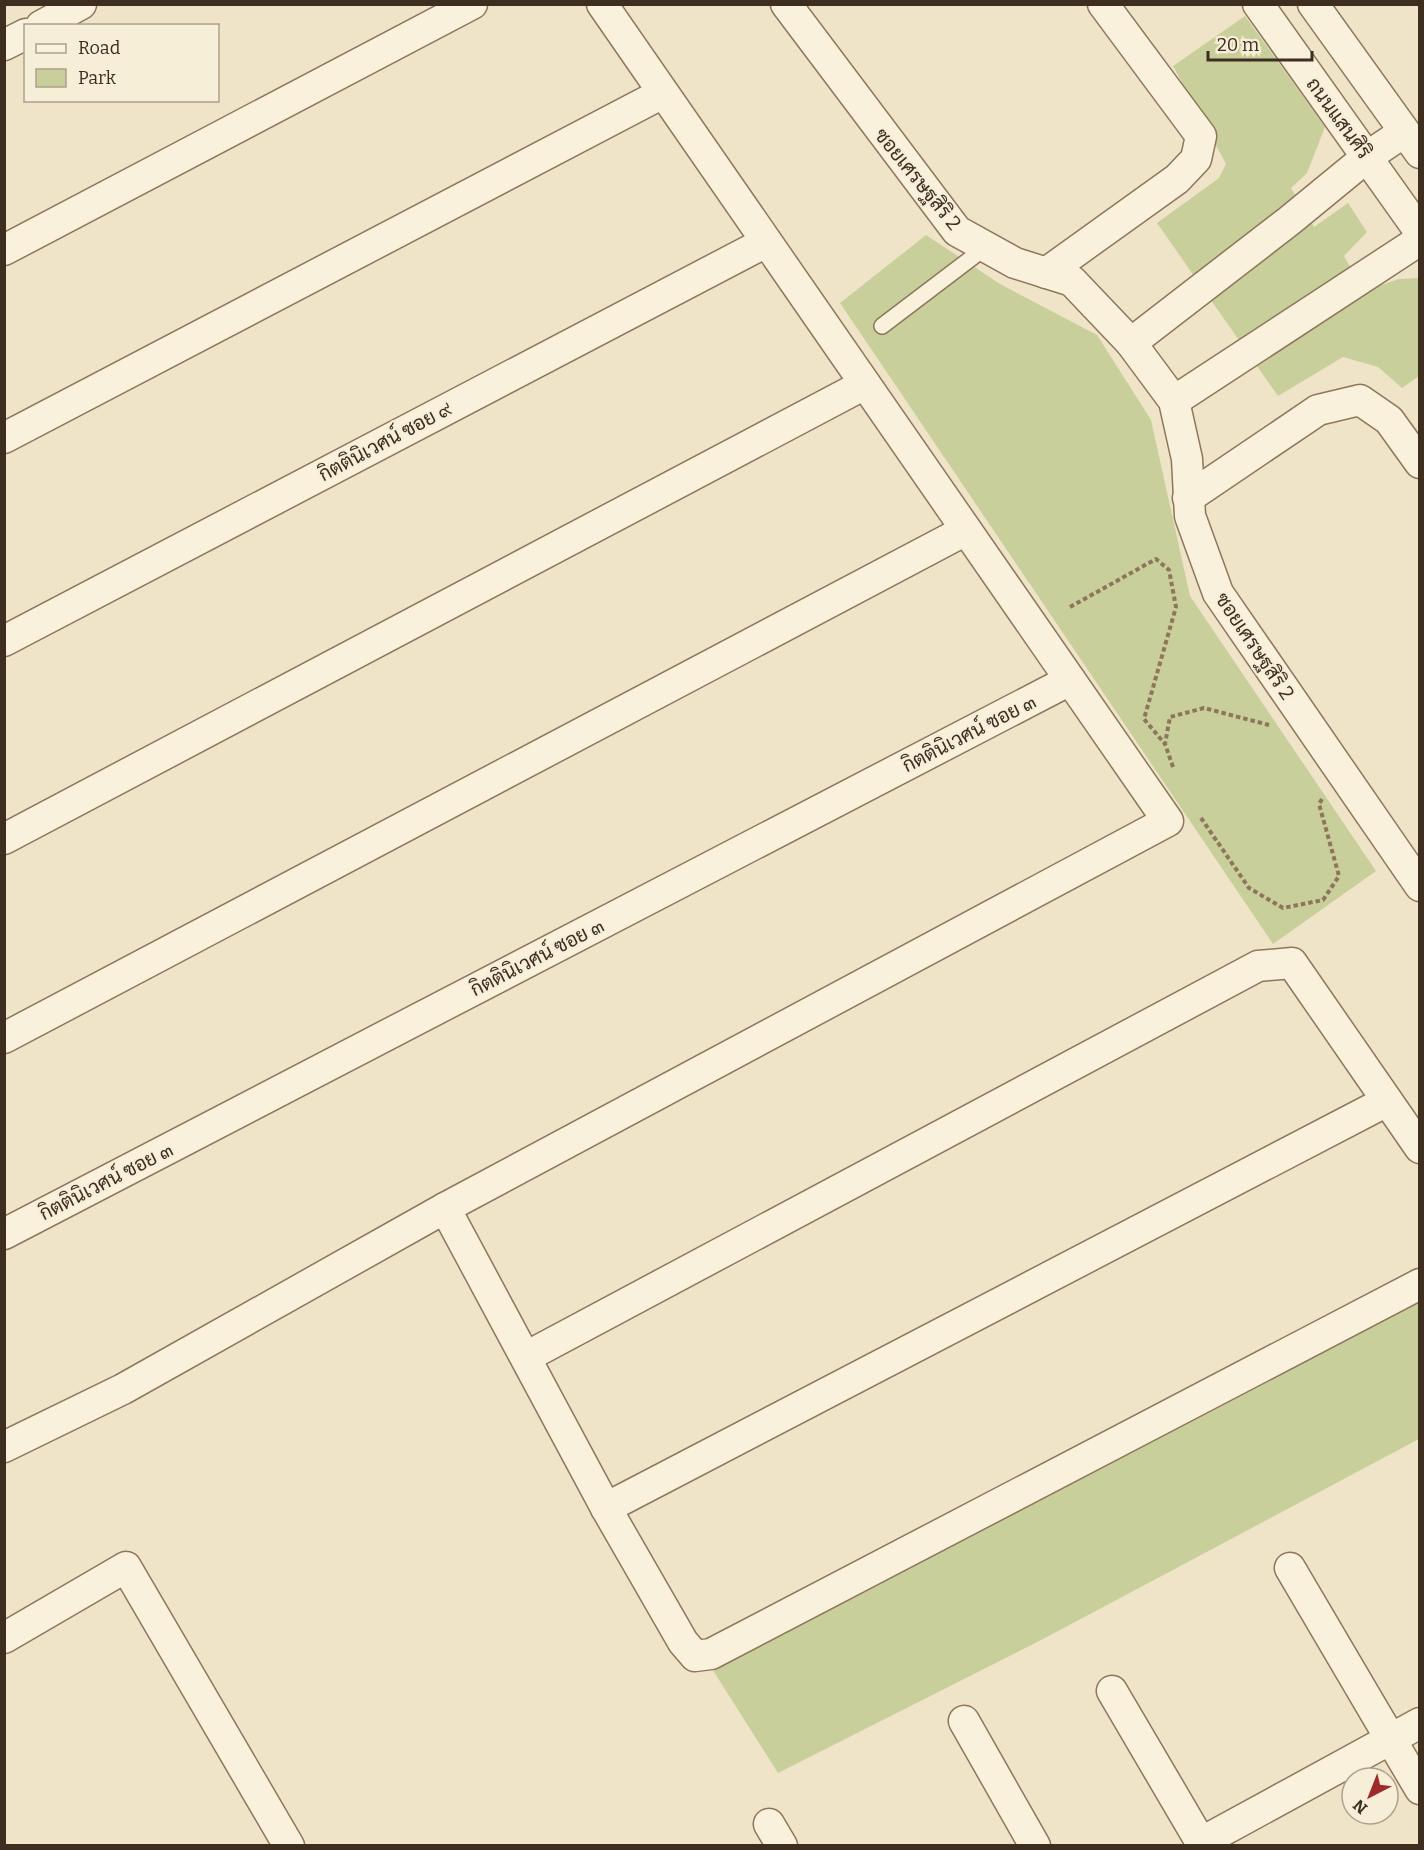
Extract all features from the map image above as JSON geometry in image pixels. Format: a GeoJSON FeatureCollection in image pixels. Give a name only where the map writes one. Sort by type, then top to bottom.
{"type":"FeatureCollection","features":[{"type":"Feature","properties":{"kind":"street"},"geometry":{"type":"LineString","coordinates":[[45,24],[81,4]]}},
{"type":"Feature","properties":{"kind":"street"},"geometry":{"type":"LineString","coordinates":[[4,250],[472,4]]}},
{"type":"Feature","properties":{"kind":"street"},"geometry":{"type":"LineString","coordinates":[[4,1447],[123,1389],[445,1208],[1168,821],[602,4]]}},
{"type":"Feature","properties":{"kind":"street","name":"ซอยเศรษฐสิริ 2"},"geometry":{"type":"LineString","coordinates":[[786,4],[957,231],[1014,263],[1072,281],[1131,343],[1174,401],[1187,459],[1190,516],[1218,593],[1419,886]]}},
{"type":"Feature","properties":{"kind":"street"},"geometry":{"type":"LineString","coordinates":[[1046,273],[1177,179],[1196,159],[1199,148],[1201,136],[1102,4]]}},
{"type":"Feature","properties":{"kind":"street","name":"ถนนแสนศิริ"},"geometry":{"type":"LineString","coordinates":[[1258,4],[1419,232]]}},
{"type":"Feature","properties":{"kind":"street"},"geometry":{"type":"LineString","coordinates":[[1131,343],[1289,222],[1367,157],[1412,142],[1313,4]]}},
{"type":"Feature","properties":{"kind":"street"},"geometry":{"type":"LineString","coordinates":[[4,45],[24,35]]}},
{"type":"Feature","properties":{"kind":"street"},"geometry":{"type":"LineString","coordinates":[[4,438],[663,93]]}},
{"type":"Feature","properties":{"kind":"street"},"geometry":{"type":"LineString","coordinates":[[1174,401],[1419,240]]}},
{"type":"Feature","properties":{"kind":"street","name":"กิตตินิเวศน์ ซอย ๙"},"geometry":{"type":"LineString","coordinates":[[4,640],[766,242]]}},
{"type":"Feature","properties":{"kind":"street"},"geometry":{"type":"LineString","coordinates":[[4,839],[865,384]]}},
{"type":"Feature","properties":{"kind":"street"},"geometry":{"type":"LineString","coordinates":[[1188,498],[1318,410],[1360,400],[1389,420],[1419,463]]}},
{"type":"Feature","properties":{"kind":"street"},"geometry":{"type":"LineString","coordinates":[[4,1038],[966,530]]}},
{"type":"Feature","properties":{"kind":"street","name":"กิตตินิเวศน์ ซอย ๓"},"geometry":{"type":"LineString","coordinates":[[4,1234],[1070,680]]}},
{"type":"Feature","properties":{"kind":"street"},"geometry":{"type":"LineString","coordinates":[[526,1357],[1258,966],[1292,963],[1419,1148]]}},
{"type":"Feature","properties":{"kind":"street"},"geometry":{"type":"LineString","coordinates":[[606,1508],[1387,1101]]}},
{"type":"Feature","properties":{"kind":"street"},"geometry":{"type":"LineString","coordinates":[[445,1208],[606,1508],[683,1642],[695,1656],[711,1654],[1419,1284]]}},
{"type":"Feature","properties":{"kind":"street"},"geometry":{"type":"LineString","coordinates":[[4,1638],[126,1567],[289,1845]]}},
{"type":"Feature","properties":{"kind":"street"},"geometry":{"type":"LineString","coordinates":[[1290,1569],[1419,1788]]}},
{"type":"Feature","properties":{"kind":"street"},"geometry":{"type":"LineString","coordinates":[[1112,1691],[1203,1844],[1419,1724]]}},
{"type":"Feature","properties":{"kind":"street"},"geometry":{"type":"LineString","coordinates":[[964,1721],[1035,1845]]}},
{"type":"Feature","properties":{"kind":"lane"},"geometry":{"type":"LineString","coordinates":[[882,326],[986,247]]}},
{"type":"Feature","properties":{"kind":"path"},"geometry":{"type":"LineString","coordinates":[[1070,607],[1156,559],[1169,570],[1176,607],[1144,719],[1166,744],[1177,777]]}},
{"type":"Feature","properties":{"kind":"path"},"geometry":{"type":"LineString","coordinates":[[1166,744],[1170,717],[1204,708],[1317,738]]}},
{"type":"Feature","properties":{"kind":"path"},"geometry":{"type":"LineString","coordinates":[[1199,815],[1249,888],[1283,908],[1323,900],[1339,876],[1319,804],[1340,771]]}},
{"type":"Feature","properties":{"kind":"green space"},"geometry":{"type":"Polygon","coordinates":[[[1245,16],[1325,127],[1307,173],[1291,188],[1314,227],[1348,203],[1367,232],[1344,256],[1364,291],[1399,279],[1419,278],[1419,376],[1402,388],[1378,367],[1343,357],[1278,396],[1157,223],[1219,178],[1226,164],[1173,66],[1245,16]]]}},
{"type":"Feature","properties":{"kind":"green space"},"geometry":{"type":"Polygon","coordinates":[[[926,235],[1000,284],[1097,335],[1151,420],[1190,596],[1376,871],[1273,944],[840,303],[926,235]]]}},
{"type":"Feature","properties":{"kind":"green space"},"geometry":{"type":"Polygon","coordinates":[[[1419,1299],[1419,1439],[1045,1638],[778,1773],[709,1664],[1419,1299]]]}}]}
